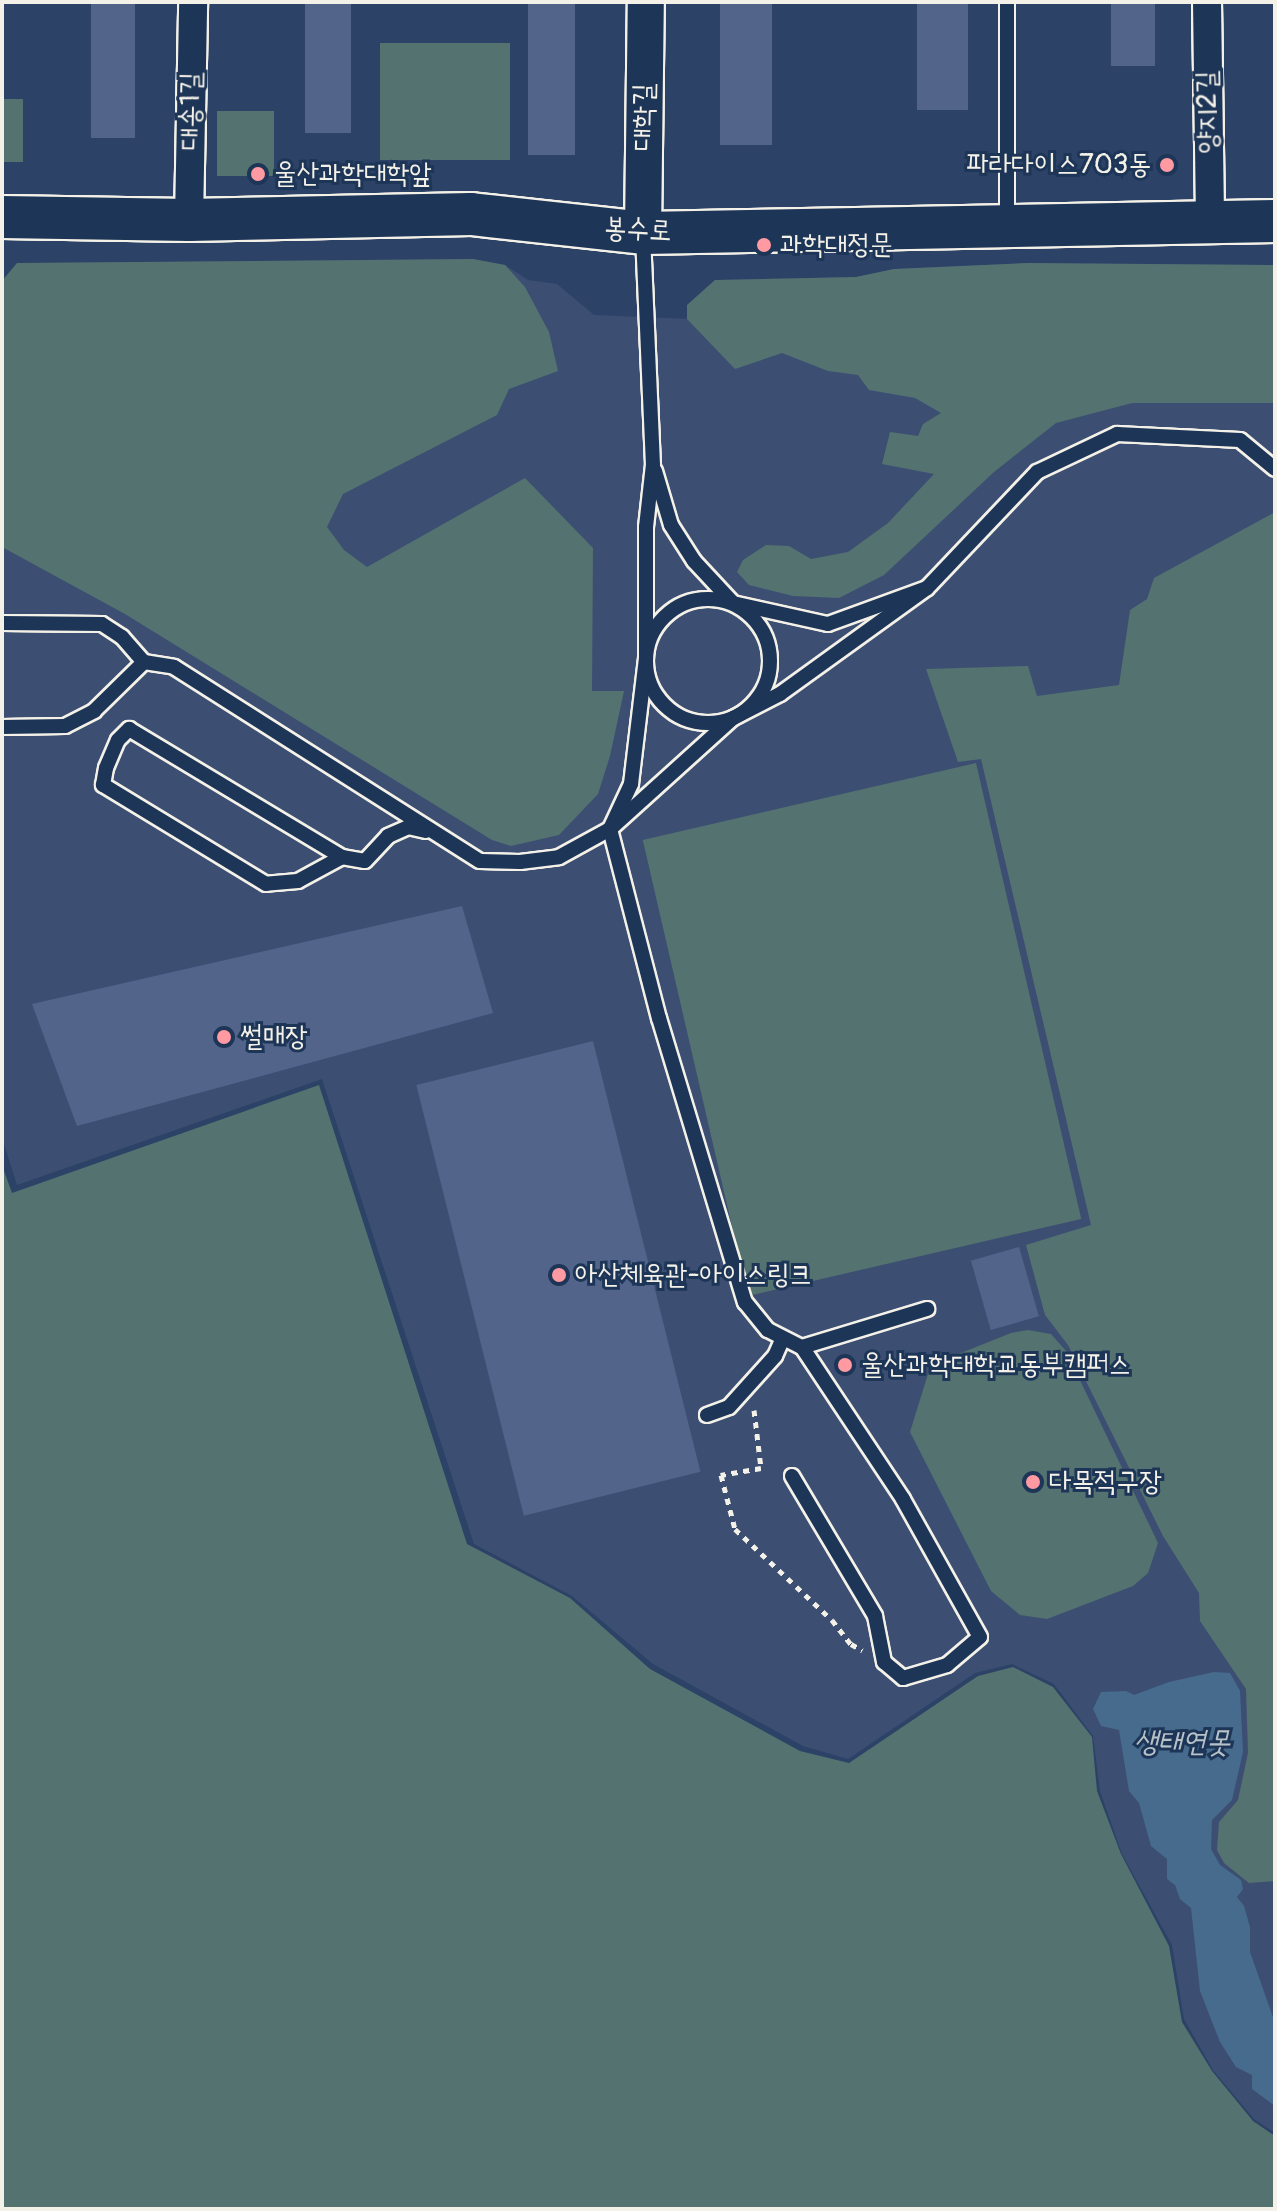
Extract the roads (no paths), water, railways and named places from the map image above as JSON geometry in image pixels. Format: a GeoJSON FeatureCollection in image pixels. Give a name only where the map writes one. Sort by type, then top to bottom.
{"type":"FeatureCollection","features":[{"type":"Feature","properties":{"kind":"main road","name":"봉수로"},"geometry":{"type":"LineString","coordinates":[[2,217],[189,220],[471,214],[643,233],[1275,221]]}},
{"type":"Feature","properties":{"kind":"street","name":"대송1길"},"geometry":{"type":"LineString","coordinates":[[189,220],[193,2]]}},
{"type":"Feature","properties":{"kind":"street","name":"대학길"},"geometry":{"type":"LineString","coordinates":[[643,233],[646,2]]}},
{"type":"Feature","properties":{"kind":"street","name":"양지2길"},"geometry":{"type":"LineString","coordinates":[[1207,2],[1210,223]]}},
{"type":"Feature","properties":{"kind":"lane"},"geometry":{"type":"LineString","coordinates":[[1007,2],[1007,226]]}},
{"type":"Feature","properties":{"kind":"lane"},"geometry":{"type":"LineString","coordinates":[[643,233],[653,465],[646,527],[646,659],[653,689],[673,712],[692,721],[712,723],[733,718],[780,694],[927,588],[1037,472],[1117,434],[1240,440],[1275,469]]}},
{"type":"Feature","properties":{"kind":"lane"},"geometry":{"type":"LineString","coordinates":[[2,623],[102,624],[122,637],[144,662],[174,667],[480,861],[520,862],[559,857],[610,829],[733,718],[750,707],[763,691],[769,671],[770,650],[763,631],[750,614],[733,603],[694,561],[671,525],[653,465]]}},
{"type":"Feature","properties":{"kind":"lane"},"geometry":{"type":"LineString","coordinates":[[927,588],[828,624],[713,599],[696,600],[676,607],[661,621],[650,638],[631,784],[610,829],[659,1018],[745,1302],[768,1330],[782,1340],[802,1347],[927,1309]]}},
{"type":"Feature","properties":{"kind":"lane"},"geometry":{"type":"LineString","coordinates":[[2,727],[65,726],[94,711],[144,662]]}},
{"type":"Feature","properties":{"kind":"lane"},"geometry":{"type":"LineString","coordinates":[[342,857],[298,881],[266,884],[103,785],[106,768],[118,740],[129,729],[342,857],[365,861],[388,836],[408,827],[438,834]]}},
{"type":"Feature","properties":{"kind":"lane"},"geometry":{"type":"LineString","coordinates":[[707,1415],[729,1407],[775,1356],[782,1340]]}},
{"type":"Feature","properties":{"kind":"lane"},"geometry":{"type":"LineString","coordinates":[[792,1476],[875,1616],[884,1662],[903,1678],[947,1665],[980,1637],[903,1499],[802,1347]]}},
{"type":"Feature","properties":{"kind":"water","name":"생태연못"},"geometry":{"type":"Polygon","coordinates":[[[1214,1672],[1230,1673],[1240,1691],[1243,1752],[1232,1800],[1212,1820],[1211,1849],[1220,1865],[1241,1880],[1243,1889],[1237,1897],[1244,1906],[1250,1927],[1250,1952],[1275,2023],[1275,2106],[1252,2089],[1252,2075],[1236,2067],[1220,2042],[1200,1991],[1191,1908],[1180,1899],[1175,1885],[1167,1879],[1167,1859],[1151,1846],[1139,1803],[1129,1791],[1119,1730],[1101,1726],[1093,1709],[1101,1692],[1126,1691],[1134,1695],[1169,1682],[1214,1672]]]}},
{"type":"Feature","properties":{"kind":"place","name":"파라다이스703동"},"geometry":{"type":"Point","coordinates":[1167,165]}},
{"type":"Feature","properties":{"kind":"place","name":"울산과학대학앞"},"geometry":{"type":"Point","coordinates":[258,174]}},
{"type":"Feature","properties":{"kind":"place","name":"과학대정문"},"geometry":{"type":"Point","coordinates":[764,245]}},
{"type":"Feature","properties":{"kind":"place","name":"썰매장"},"geometry":{"type":"Point","coordinates":[224,1037]}},
{"type":"Feature","properties":{"kind":"place","name":"아산체육관-아이스링크"},"geometry":{"type":"Point","coordinates":[559,1275]}},
{"type":"Feature","properties":{"kind":"place","name":"울산과학대학교동부캠퍼스"},"geometry":{"type":"Point","coordinates":[845,1365]}},
{"type":"Feature","properties":{"kind":"place","name":"다목적구장"},"geometry":{"type":"Point","coordinates":[1033,1482]}}]}
